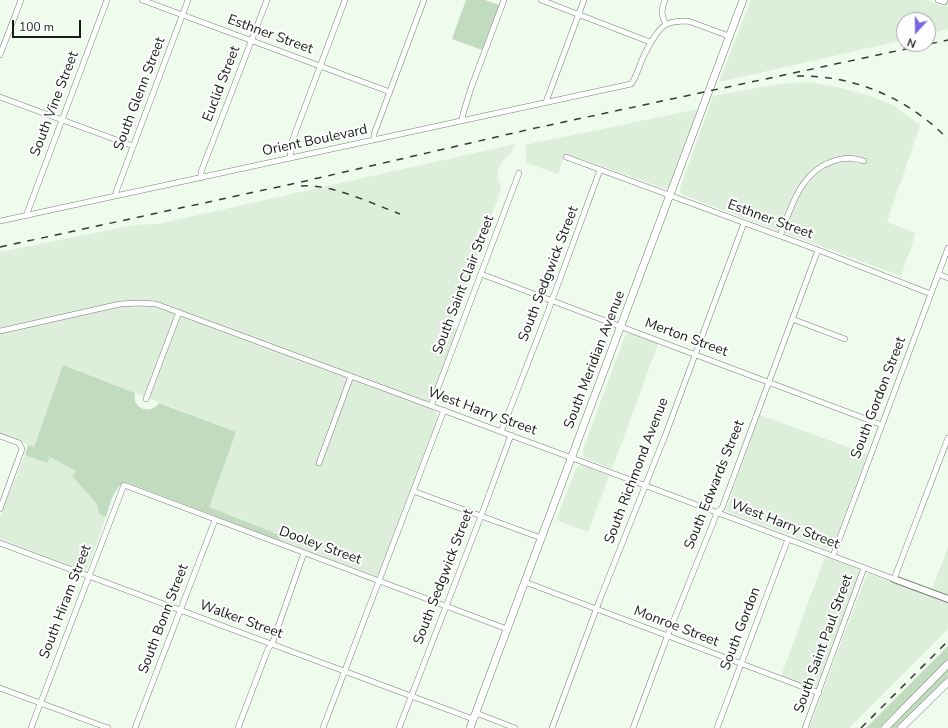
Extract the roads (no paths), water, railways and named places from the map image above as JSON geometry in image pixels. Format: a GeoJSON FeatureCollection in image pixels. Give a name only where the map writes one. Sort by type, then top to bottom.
{"type":"FeatureCollection","features":[{"type":"Feature","properties":{"kind":"main road","name":"South Meridian Avenue"},"geometry":{"type":"LineString","coordinates":[[470,728],[743,0]]}},
{"type":"Feature","properties":{"kind":"main road"},"geometry":{"type":"LineString","coordinates":[[885,728],[948,664]]}},
{"type":"Feature","properties":{"kind":"main road"},"geometry":{"type":"LineString","coordinates":[[901,728],[948,682]]}},
{"type":"Feature","properties":{"kind":"street"},"geometry":{"type":"LineString","coordinates":[[0,55],[21,0]]}},
{"type":"Feature","properties":{"kind":"street","name":"South Vine Street"},"geometry":{"type":"LineString","coordinates":[[26,216],[107,0]]}},
{"type":"Feature","properties":{"kind":"street","name":"Esthner Street"},"geometry":{"type":"LineString","coordinates":[[142,0],[390,92]]}},
{"type":"Feature","properties":{"kind":"street","name":"South Glenn Street"},"geometry":{"type":"LineString","coordinates":[[116,196],[116,192],[188,0]]}},
{"type":"Feature","properties":{"kind":"street","name":"Euclid Street"},"geometry":{"type":"LineString","coordinates":[[202,178],[201,172],[267,0]]}},
{"type":"Feature","properties":{"kind":"street"},"geometry":{"type":"LineString","coordinates":[[290,158],[292,144],[345,0]]}},
{"type":"Feature","properties":{"kind":"street"},"geometry":{"type":"LineString","coordinates":[[374,140],[374,134],[424,0]]}},
{"type":"Feature","properties":{"kind":"street"},"geometry":{"type":"LineString","coordinates":[[462,120],[471,88],[504,0]]}},
{"type":"Feature","properties":{"kind":"street"},"geometry":{"type":"LineString","coordinates":[[541,0],[650,42],[666,24],[684,21],[688,21],[729,36]]}},
{"type":"Feature","properties":{"kind":"street"},"geometry":{"type":"LineString","coordinates":[[546,102],[584,0]]}},
{"type":"Feature","properties":{"kind":"street"},"geometry":{"type":"LineString","coordinates":[[664,0],[661,9],[666,24]]}},
{"type":"Feature","properties":{"kind":"street"},"geometry":{"type":"LineString","coordinates":[[938,0],[945,1]]}},
{"type":"Feature","properties":{"kind":"street","name":"Orient Boulevard"},"geometry":{"type":"LineString","coordinates":[[0,221],[631,84],[634,81],[650,42]]}},
{"type":"Feature","properties":{"kind":"street"},"geometry":{"type":"LineString","coordinates":[[0,97],[133,146]]}},
{"type":"Feature","properties":{"kind":"street","name":"Esthner Street"},"geometry":{"type":"LineString","coordinates":[[566,157],[818,250],[931,294]]}},
{"type":"Feature","properties":{"kind":"street"},"geometry":{"type":"LineString","coordinates":[[780,236],[793,202],[805,180],[821,166],[839,158],[857,158],[864,160]]}},
{"type":"Feature","properties":{"kind":"street","name":"South Sedgwick Street"},"geometry":{"type":"LineString","coordinates":[[501,432],[552,301],[600,170]]}},
{"type":"Feature","properties":{"kind":"street","name":"South Saint Clair Street"},"geometry":{"type":"LineString","coordinates":[[432,406],[519,173]]}},
{"type":"Feature","properties":{"kind":"street","name":"South Richmond Avenue"},"geometry":{"type":"LineString","coordinates":[[552,728],[744,223]]}},
{"type":"Feature","properties":{"kind":"street","name":"South Gordon Street"},"geometry":{"type":"LineString","coordinates":[[833,556],[948,248]]}},
{"type":"Feature","properties":{"kind":"street","name":"South Edwards Street"},"geometry":{"type":"LineString","coordinates":[[633,728],[667,636],[717,512],[722,508],[818,250]]}},
{"type":"Feature","properties":{"kind":"street","name":"Merton Street"},"geometry":{"type":"LineString","coordinates":[[481,274],[882,425]]}},
{"type":"Feature","properties":{"kind":"street"},"geometry":{"type":"LineString","coordinates":[[938,274],[948,278]]}},
{"type":"Feature","properties":{"kind":"street","name":"West Harry Street"},"geometry":{"type":"LineString","coordinates":[[0,331],[109,306],[130,303],[156,304],[948,599]]}},
{"type":"Feature","properties":{"kind":"street"},"geometry":{"type":"LineString","coordinates":[[146,399],[179,312]]}},
{"type":"Feature","properties":{"kind":"street"},"geometry":{"type":"LineString","coordinates":[[792,319],[845,339]]}},
{"type":"Feature","properties":{"kind":"street"},"geometry":{"type":"LineString","coordinates":[[319,463],[352,376]]}},
{"type":"Feature","properties":{"kind":"street"},"geometry":{"type":"LineString","coordinates":[[322,728],[380,581],[444,410]]}},
{"type":"Feature","properties":{"kind":"street","name":"South Sedgwick Street"},"geometry":{"type":"LineString","coordinates":[[399,728],[511,435]]}},
{"type":"Feature","properties":{"kind":"street"},"geometry":{"type":"LineString","coordinates":[[0,436],[19,443],[22,449],[0,508]]}},
{"type":"Feature","properties":{"kind":"street"},"geometry":{"type":"LineString","coordinates":[[894,579],[948,438]]}},
{"type":"Feature","properties":{"kind":"street","name":"Dooley Street"},"geometry":{"type":"LineString","coordinates":[[124,485],[507,629]]}},
{"type":"Feature","properties":{"kind":"street","name":"South Hiram Street"},"geometry":{"type":"LineString","coordinates":[[31,728],[124,485]]}},
{"type":"Feature","properties":{"kind":"street"},"geometry":{"type":"LineString","coordinates":[[413,491],[541,538]]}},
{"type":"Feature","properties":{"kind":"street","name":"South Bonn Street"},"geometry":{"type":"LineString","coordinates":[[135,728],[215,520]]}},
{"type":"Feature","properties":{"kind":"street","name":"South Gordon"},"geometry":{"type":"LineString","coordinates":[[717,728],[788,539]]}},
{"type":"Feature","properties":{"kind":"street","name":"Walker Street"},"geometry":{"type":"LineString","coordinates":[[0,543],[411,696],[515,728]]}},
{"type":"Feature","properties":{"kind":"street"},"geometry":{"type":"LineString","coordinates":[[238,728],[268,649],[272,644],[304,553]]}},
{"type":"Feature","properties":{"kind":"street","name":"South Saint Paul Street"},"geometry":{"type":"LineString","coordinates":[[805,728],[864,568]]}},
{"type":"Feature","properties":{"kind":"street","name":"Monroe Street"},"geometry":{"type":"LineString","coordinates":[[525,582],[818,693]]}},
{"type":"Feature","properties":{"kind":"street"},"geometry":{"type":"LineString","coordinates":[[0,688],[108,728]]}},
{"type":"Feature","properties":{"kind":"railway"},"geometry":{"type":"LineString","coordinates":[[0,247],[301,182],[531,129],[948,40]]}},
{"type":"Feature","properties":{"kind":"railway"},"geometry":{"type":"LineString","coordinates":[[797,76],[839,80],[879,92],[915,112],[932,124],[948,139]]}},
{"type":"Feature","properties":{"kind":"railway"},"geometry":{"type":"LineString","coordinates":[[301,186],[312,186],[338,191],[400,214]]}},
{"type":"Feature","properties":{"kind":"railway"},"geometry":{"type":"LineString","coordinates":[[861,728],[948,641]]}}]}
